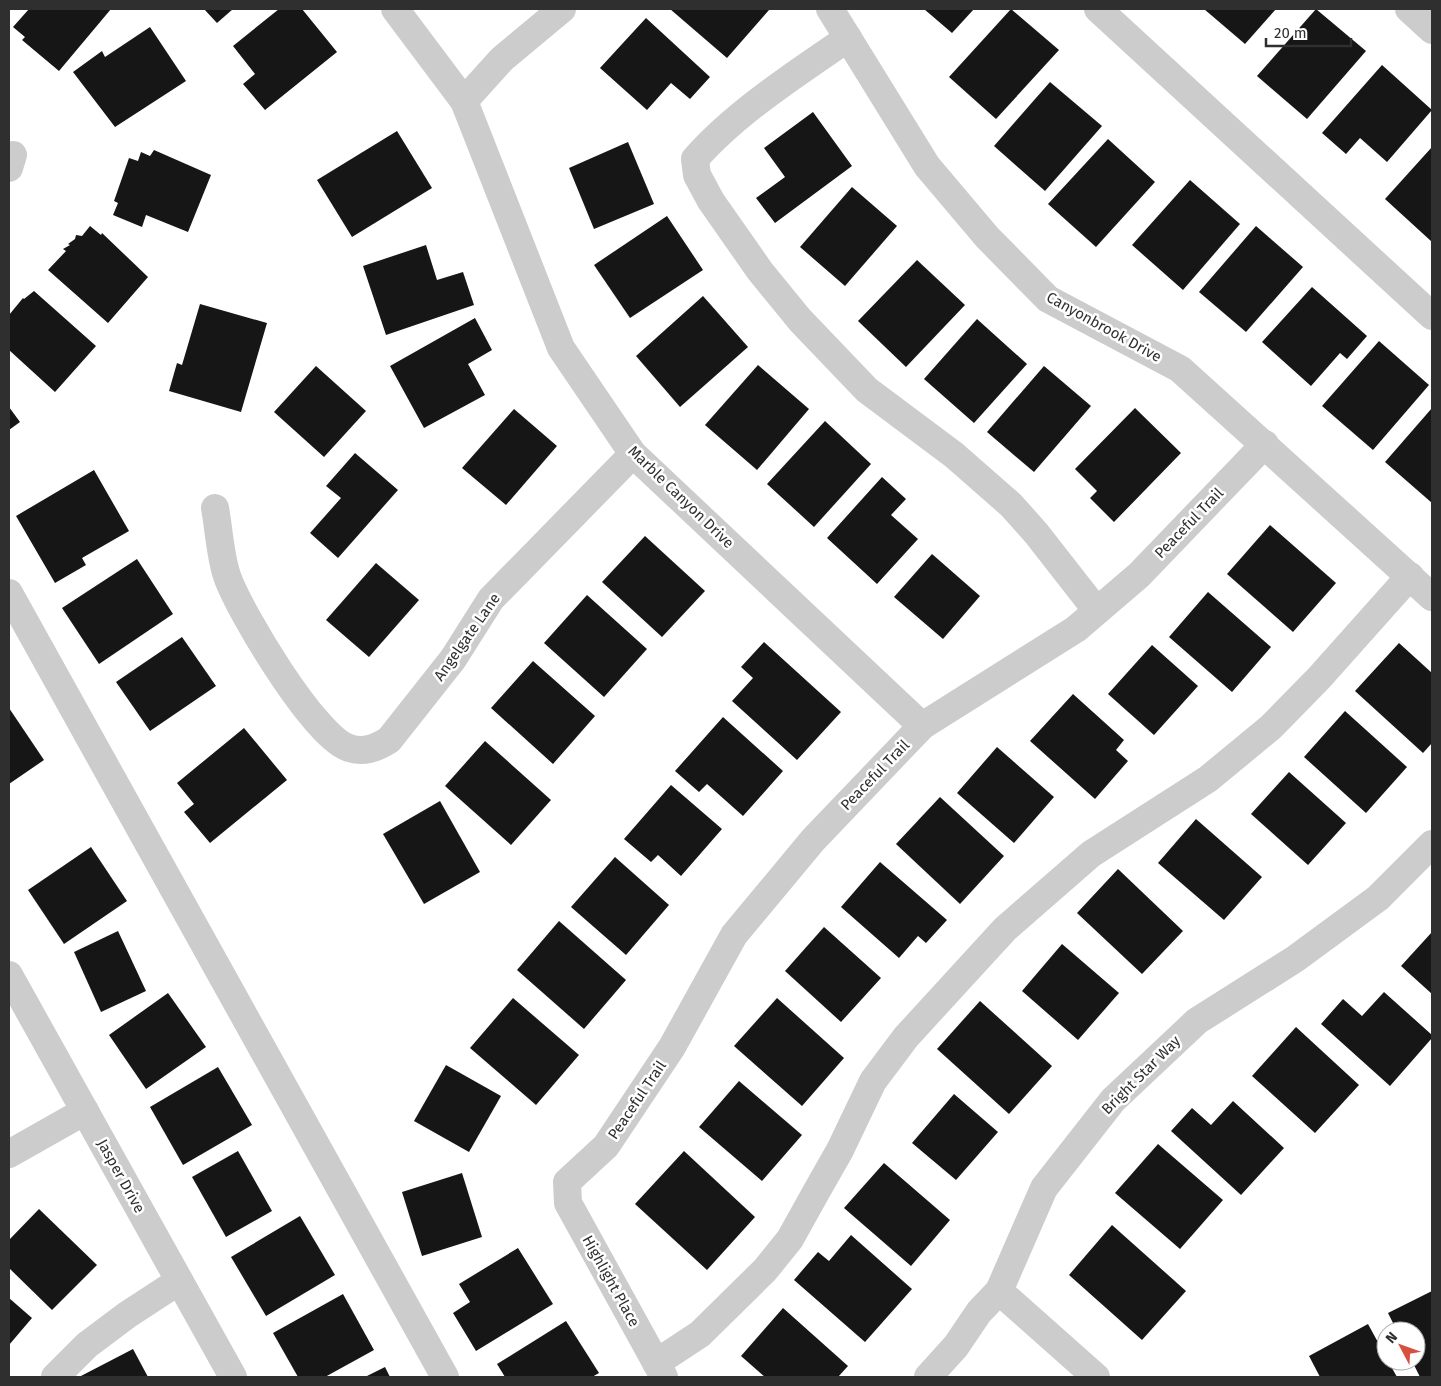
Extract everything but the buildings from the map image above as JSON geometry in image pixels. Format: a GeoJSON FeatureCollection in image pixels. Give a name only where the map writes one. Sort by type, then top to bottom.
{"type":"FeatureCollection","features":[{"type":"Feature","properties":{"kind":"street","name":"Marble Canyon Drive"},"geometry":{"type":"LineString","coordinates":[[395,9],[464,101],[561,348],[633,454],[922,726]]}},
{"type":"Feature","properties":{"kind":"street"},"geometry":{"type":"LineString","coordinates":[[464,101],[502,59],[562,9]]}},
{"type":"Feature","properties":{"kind":"street","name":"Canyonbrook Drive"},"geometry":{"type":"LineString","coordinates":[[830,9],[927,166],[987,236],[1048,299],[1180,369],[1432,597]]}},
{"type":"Feature","properties":{"kind":"street"},"geometry":{"type":"LineString","coordinates":[[1098,9],[1432,316]]}},
{"type":"Feature","properties":{"kind":"street"},"geometry":{"type":"LineString","coordinates":[[1409,9],[1432,30]]}},
{"type":"Feature","properties":{"kind":"street"},"geometry":{"type":"LineString","coordinates":[[848,38],[793,76],[711,142],[695,159],[697,175],[712,201],[760,271],[800,320],[867,390],[954,455],[1011,505],[1036,533],[1097,611]]}},
{"type":"Feature","properties":{"kind":"street","name":"Peaceful Trail"},"geometry":{"type":"LineString","coordinates":[[566,1182],[606,1146],[672,1047],[734,934],[813,840],[922,726],[1076,629],[1097,611],[1139,574],[1265,444]]}},
{"type":"Feature","properties":{"kind":"street","name":"Angelgate Lane"},"geometry":{"type":"LineString","coordinates":[[215,508],[227,575],[261,641],[302,703],[337,742],[349,748],[363,750],[377,747],[389,740],[452,660],[491,599],[633,454]]}},
{"type":"Feature","properties":{"kind":"street"},"geometry":{"type":"LineString","coordinates":[[660,1370],[700,1334],[765,1270],[790,1239],[840,1150],[873,1081],[906,1037],[1005,929],[1091,854],[1208,779],[1270,727],[1319,678],[1410,576]]}},
{"type":"Feature","properties":{"kind":"street"},"geometry":{"type":"LineString","coordinates":[[9,593],[445,1377]]}},
{"type":"Feature","properties":{"kind":"street","name":"Bright Star Way"},"geometry":{"type":"LineString","coordinates":[[928,1377],[956,1346],[979,1312],[999,1291],[1044,1188],[1112,1100],[1197,1020],[1295,959],[1378,898],[1432,844]]}},
{"type":"Feature","properties":{"kind":"street","name":"Jasper Drive"},"geometry":{"type":"LineString","coordinates":[[9,975],[233,1377]]}},
{"type":"Feature","properties":{"kind":"street"},"geometry":{"type":"LineString","coordinates":[[9,1154],[86,1111]]}},
{"type":"Feature","properties":{"kind":"street","name":"Highlight Place"},"geometry":{"type":"LineString","coordinates":[[566,1182],[568,1202],[660,1370]]}},
{"type":"Feature","properties":{"kind":"street"},"geometry":{"type":"LineString","coordinates":[[55,1377],[87,1345],[127,1315],[179,1281]]}},
{"type":"Feature","properties":{"kind":"street"},"geometry":{"type":"LineString","coordinates":[[999,1291],[1096,1377]]}}]}
